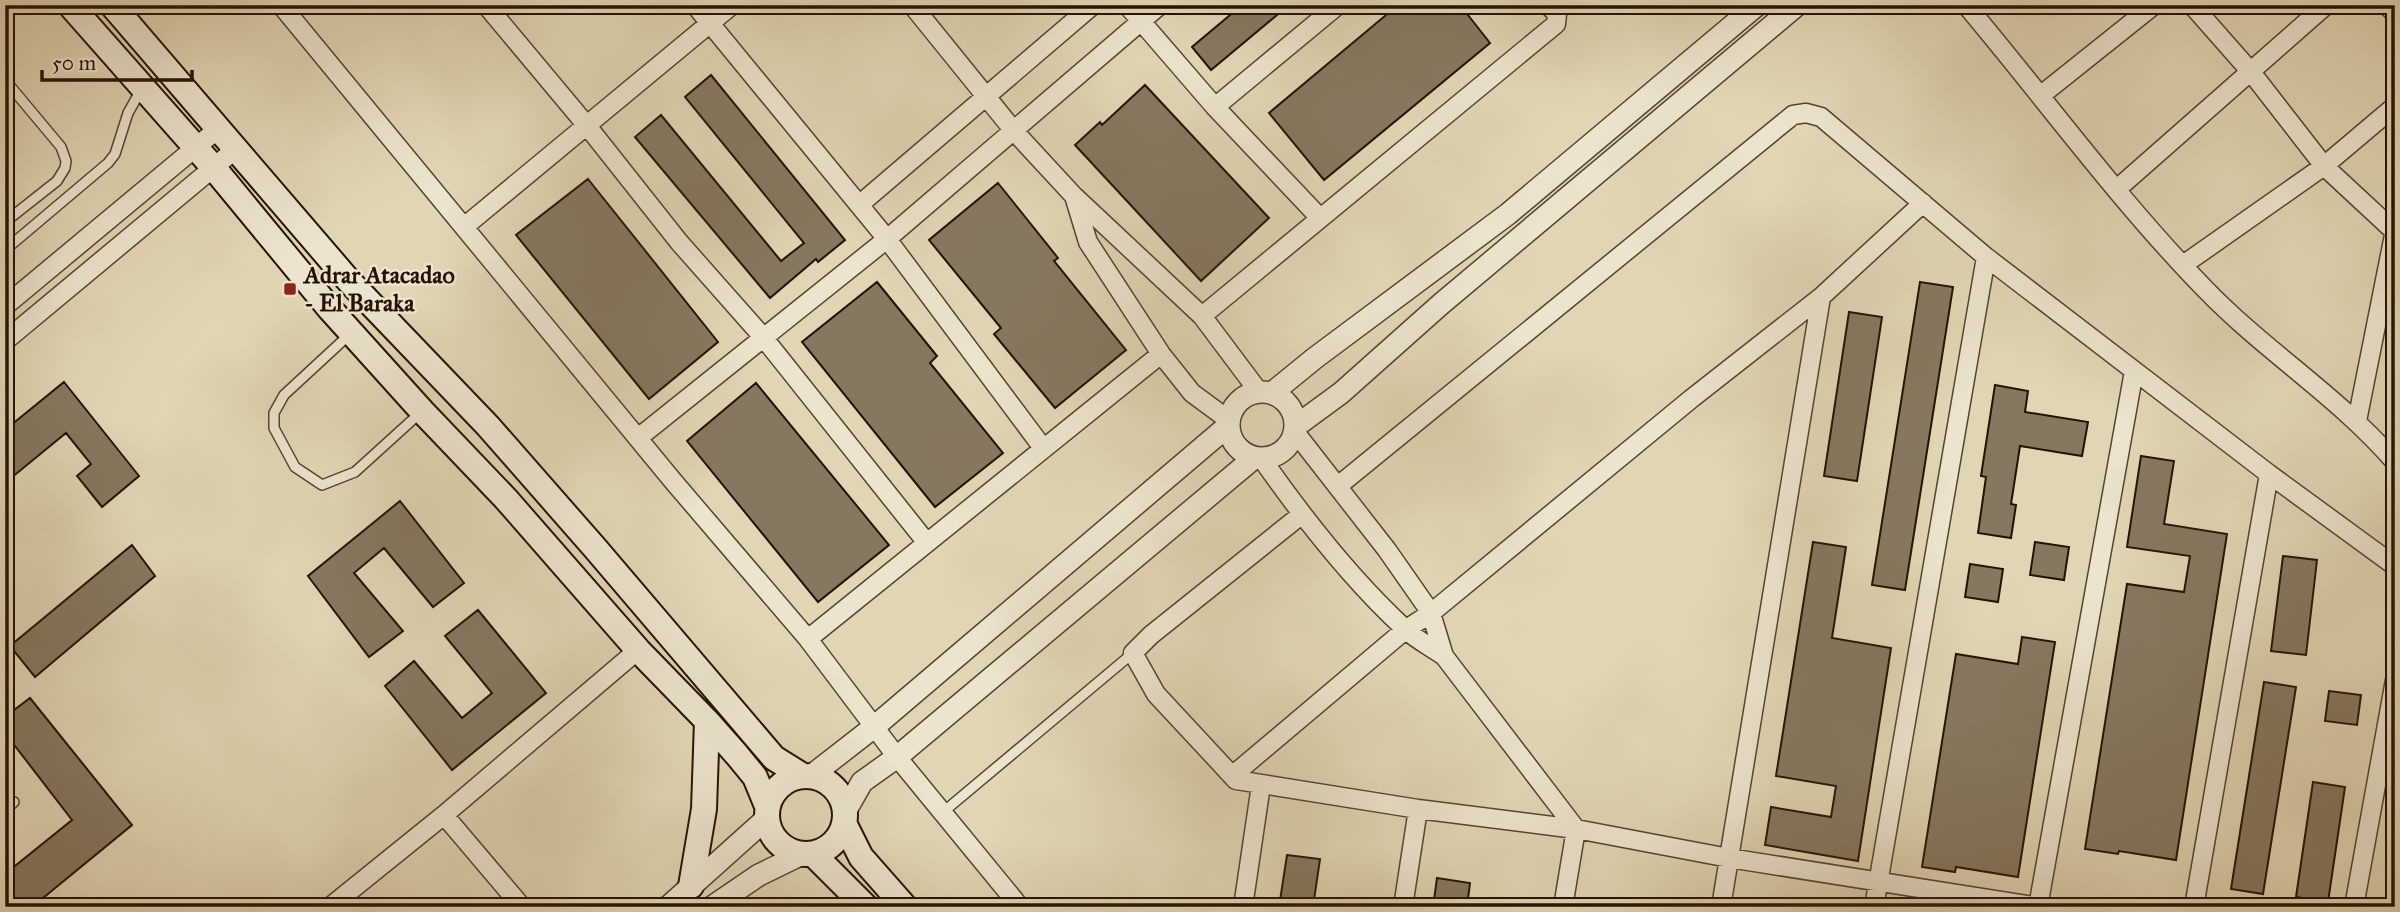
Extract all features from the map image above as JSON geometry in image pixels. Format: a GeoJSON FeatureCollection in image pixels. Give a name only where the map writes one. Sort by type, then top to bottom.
{"type":"FeatureCollection","features":[{"type":"Feature","properties":{"kind":"main road"},"geometry":{"type":"LineString","coordinates":[[70,5],[195,146],[352,333],[506,499],[638,650],[707,721],[755,777],[767,813],[770,832],[777,843],[788,850],[807,854],[824,850],[833,843],[844,817]]}},
{"type":"Feature","properties":{"kind":"main road"},"geometry":{"type":"LineString","coordinates":[[112,5],[349,281],[488,426],[774,758],[807,776],[824,780],[834,788],[841,799],[844,817],[860,857],[905,907]]}},
{"type":"Feature","properties":{"kind":"main road"},"geometry":{"type":"LineString","coordinates":[[691,886],[704,808],[707,721]]}},
{"type":"Feature","properties":{"kind":"main road"},"geometry":{"type":"LineString","coordinates":[[767,813],[780,785],[791,779],[807,776]]}},
{"type":"Feature","properties":{"kind":"main road"},"geometry":{"type":"LineString","coordinates":[[807,854],[866,907]]}},
{"type":"Feature","properties":{"kind":"street"},"geometry":{"type":"LineString","coordinates":[[281,5],[638,438],[808,639],[897,757],[1020,907]]}},
{"type":"Feature","properties":{"kind":"street"},"geometry":{"type":"LineString","coordinates":[[486,5],[679,242],[763,337],[926,543]]}},
{"type":"Feature","properties":{"kind":"street"},"geometry":{"type":"LineString","coordinates":[[695,5],[887,239],[1043,448]]}},
{"type":"Feature","properties":{"kind":"street"},"geometry":{"type":"LineString","coordinates":[[464,227],[732,5]]}},
{"type":"Feature","properties":{"kind":"street"},"geometry":{"type":"LineString","coordinates":[[912,5],[1014,131],[1074,195],[1202,316],[1266,393]]}},
{"type":"Feature","properties":{"kind":"street"},"geometry":{"type":"LineString","coordinates":[[859,205],[1093,5]]}},
{"type":"Feature","properties":{"kind":"street"},"geometry":{"type":"LineString","coordinates":[[1127,5],[1215,107],[1320,218]]}},
{"type":"Feature","properties":{"kind":"street"},"geometry":{"type":"LineString","coordinates":[[638,438],[887,239],[1160,5]]}},
{"type":"Feature","properties":{"kind":"street"},"geometry":{"type":"LineString","coordinates":[[1215,107],[1338,5]]}},
{"type":"Feature","properties":{"kind":"street"},"geometry":{"type":"LineString","coordinates":[[1202,316],[1556,24],[1557,14],[1548,5]]}},
{"type":"Feature","properties":{"kind":"street"},"geometry":{"type":"LineString","coordinates":[[1266,393],[1508,214],[1757,5]]}},
{"type":"Feature","properties":{"kind":"street"},"geometry":{"type":"LineString","coordinates":[[844,817],[862,782],[897,757],[1258,458],[1279,454],[1286,448],[1295,429],[1341,393],[1441,304],[1797,5]]}},
{"type":"Feature","properties":{"kind":"street"},"geometry":{"type":"LineString","coordinates":[[2040,96],[2154,5]]}},
{"type":"Feature","properties":{"kind":"street"},"geometry":{"type":"LineString","coordinates":[[2192,5],[2251,72],[2324,166],[2395,232],[2362,426]]}},
{"type":"Feature","properties":{"kind":"street"},"geometry":{"type":"LineString","coordinates":[[2117,189],[2326,5]]}},
{"type":"Feature","properties":{"kind":"street"},"geometry":{"type":"LineString","coordinates":[[2386,5],[2395,13]]}},
{"type":"Feature","properties":{"kind":"street"},"geometry":{"type":"LineString","coordinates":[[1973,8],[2040,96],[2183,265],[2227,311],[2362,426],[2395,461]]}},
{"type":"Feature","properties":{"kind":"street"},"geometry":{"type":"LineString","coordinates":[[2183,265],[2324,166],[2395,106]]}},
{"type":"Feature","properties":{"kind":"street"},"geometry":{"type":"LineString","coordinates":[[1338,486],[1793,115],[1806,113],[1821,117],[1986,257],[2269,474],[2395,566]]}},
{"type":"Feature","properties":{"kind":"street"},"geometry":{"type":"LineString","coordinates":[[5,306],[219,128]]}},
{"type":"Feature","properties":{"kind":"street"},"geometry":{"type":"LineString","coordinates":[[5,341],[237,148]]}},
{"type":"Feature","properties":{"kind":"street"},"geometry":{"type":"LineString","coordinates":[[1074,195],[1088,242],[1161,354],[1192,393],[1229,423],[1236,446],[1258,458],[1301,515],[1405,630],[1444,656],[1576,829],[1563,907]]}},
{"type":"Feature","properties":{"kind":"street"},"geometry":{"type":"LineString","coordinates":[[1232,776],[1405,630],[1431,613],[1821,297],[1923,203]]}},
{"type":"Feature","properties":{"kind":"street"},"geometry":{"type":"LineString","coordinates":[[1874,907],[1986,257]]}},
{"type":"Feature","properties":{"kind":"street"},"geometry":{"type":"LineString","coordinates":[[1721,907],[1821,297]]}},
{"type":"Feature","properties":{"kind":"street"},"geometry":{"type":"LineString","coordinates":[[808,639],[1161,354]]}},
{"type":"Feature","properties":{"kind":"street"},"geometry":{"type":"LineString","coordinates":[[1301,515],[1151,635],[1133,653],[1156,694],[1236,780],[1418,809],[1576,829],[1729,858],[2038,907],[2134,370]]}},
{"type":"Feature","properties":{"kind":"street"},"geometry":{"type":"LineString","coordinates":[[807,776],[874,727],[1229,423],[1237,403],[1247,395],[1266,393],[1282,398],[1289,406],[1294,415],[1295,429],[1431,613],[1444,656]]}},
{"type":"Feature","properties":{"kind":"street"},"geometry":{"type":"LineString","coordinates":[[2362,426],[2395,446]]}},
{"type":"Feature","properties":{"kind":"street"},"geometry":{"type":"LineString","coordinates":[[2194,907],[2269,474]]}},
{"type":"Feature","properties":{"kind":"street"},"geometry":{"type":"LineString","coordinates":[[330,907],[444,815],[638,650]]}},
{"type":"Feature","properties":{"kind":"street"},"geometry":{"type":"LineString","coordinates":[[2354,907],[2395,680]]}},
{"type":"Feature","properties":{"kind":"street"},"geometry":{"type":"LineString","coordinates":[[1243,907],[1261,785]]}},
{"type":"Feature","properties":{"kind":"street"},"geometry":{"type":"LineString","coordinates":[[1403,907],[1418,809]]}},
{"type":"Feature","properties":{"kind":"street"},"geometry":{"type":"LineString","coordinates":[[668,907],[767,813]]}},
{"type":"Feature","properties":{"kind":"street"},"geometry":{"type":"LineString","coordinates":[[444,815],[522,907]]}},
{"type":"Feature","properties":{"kind":"street"},"geometry":{"type":"LineString","coordinates":[[712,907],[759,875],[807,854]]}},
{"type":"Feature","properties":{"kind":"lane"},"geometry":{"type":"LineString","coordinates":[[5,80],[61,147],[66,160],[65,168],[57,181],[5,222]]}},
{"type":"Feature","properties":{"kind":"lane"},"geometry":{"type":"LineString","coordinates":[[5,250],[108,163],[114,154],[128,113],[142,88]]}},
{"type":"Feature","properties":{"kind":"lane"},"geometry":{"type":"LineString","coordinates":[[352,333],[284,395],[274,413],[274,428],[295,467],[322,485],[355,472],[422,411]]}},
{"type":"Feature","properties":{"kind":"lane"},"geometry":{"type":"LineString","coordinates":[[942,813],[1133,653]]}},
{"type":"Feature","properties":{"kind":"lane"},"geometry":{"type":"LineString","coordinates":[[5,810],[14,802]]}},
{"type":"Feature","properties":{"kind":"building"},"geometry":{"type":"Polygon","coordinates":[[[1242,5],[1289,5],[1211,70],[1192,47],[1242,5]]]}},
{"type":"Feature","properties":{"kind":"building"},"geometry":{"type":"Polygon","coordinates":[[[1398,5],[1460,5],[1490,43],[1324,180],[1269,113],[1398,5]]]}},
{"type":"Feature","properties":{"kind":"building"},"geometry":{"type":"Polygon","coordinates":[[[711,75],[845,240],[818,262],[816,259],[770,298],[635,137],[661,115],[781,261],[804,243],[685,97],[711,75]]]}},
{"type":"Feature","properties":{"kind":"building"},"geometry":{"type":"Polygon","coordinates":[[[1145,85],[1269,218],[1201,281],[1075,145],[1100,122],[1102,125],[1145,85]]]}},
{"type":"Feature","properties":{"kind":"building"},"geometry":{"type":"Polygon","coordinates":[[[588,179],[718,342],[649,399],[516,235],[588,179]]]}},
{"type":"Feature","properties":{"kind":"building"},"geometry":{"type":"Polygon","coordinates":[[[998,183],[1058,258],[1054,261],[1126,350],[1055,408],[994,334],[1001,328],[929,240],[998,183]]]}},
{"type":"Feature","properties":{"kind":"building"},"geometry":{"type":"Polygon","coordinates":[[[877,282],[937,356],[930,363],[1003,453],[935,507],[802,342],[877,282]]]}},
{"type":"Feature","properties":{"kind":"building"},"geometry":{"type":"Polygon","coordinates":[[[1920,282],[1953,287],[1905,590],[1872,585],[1920,282]]]}},
{"type":"Feature","properties":{"kind":"building"},"geometry":{"type":"Polygon","coordinates":[[[1849,312],[1882,317],[1857,481],[1824,476],[1849,312]]]}},
{"type":"Feature","properties":{"kind":"building"},"geometry":{"type":"Polygon","coordinates":[[[64,382],[139,476],[102,507],[77,476],[91,464],[66,433],[5,483],[5,430],[64,382]]]}},
{"type":"Feature","properties":{"kind":"building"},"geometry":{"type":"Polygon","coordinates":[[[756,383],[889,545],[818,602],[687,441],[756,383]]]}},
{"type":"Feature","properties":{"kind":"building"},"geometry":{"type":"Polygon","coordinates":[[[1995,385],[2028,391],[2025,412],[2088,422],[2082,456],[2020,446],[2011,504],[2016,505],[2011,538],[1978,533],[1986,477],[1981,476],[1995,385]]]}},
{"type":"Feature","properties":{"kind":"building"},"geometry":{"type":"Polygon","coordinates":[[[2141,456],[2174,461],[2164,524],[2227,534],[2176,860],[2085,849],[2127,584],[2184,592],[2190,556],[2127,547],[2141,456]]]}},
{"type":"Feature","properties":{"kind":"building"},"geometry":{"type":"Polygon","coordinates":[[[400,501],[464,583],[433,607],[384,548],[354,573],[403,631],[369,657],[308,576],[400,501]]]}},
{"type":"Feature","properties":{"kind":"building"},"geometry":{"type":"Polygon","coordinates":[[[1813,542],[1846,547],[1832,638],[1891,648],[1858,861],[1765,845],[1771,807],[1831,817],[1836,786],[1776,776],[1813,542]]]}},
{"type":"Feature","properties":{"kind":"building"},"geometry":{"type":"Polygon","coordinates":[[[2035,542],[2069,547],[2064,580],[2030,575],[2035,542]]]}},
{"type":"Feature","properties":{"kind":"building"},"geometry":{"type":"Polygon","coordinates":[[[132,545],[155,576],[35,677],[10,646],[132,545]]]}},
{"type":"Feature","properties":{"kind":"building"},"geometry":{"type":"Polygon","coordinates":[[[2283,556],[2317,560],[2306,655],[2271,651],[2283,556]]]}},
{"type":"Feature","properties":{"kind":"building"},"geometry":{"type":"Polygon","coordinates":[[[1970,564],[2003,569],[1998,602],[1965,597],[1970,564]]]}},
{"type":"Feature","properties":{"kind":"building"},"geometry":{"type":"Polygon","coordinates":[[[478,610],[546,693],[452,770],[385,686],[414,661],[462,718],[492,693],[445,636],[478,610]]]}},
{"type":"Feature","properties":{"kind":"building"},"geometry":{"type":"Polygon","coordinates":[[[2022,637],[2055,642],[2018,877],[1956,867],[1955,872],[1922,867],[1956,654],[2018,664],[2022,637]]]}},
{"type":"Feature","properties":{"kind":"building"},"geometry":{"type":"Polygon","coordinates":[[[2264,682],[2296,687],[2263,894],[2231,889],[2264,682]]]}},
{"type":"Feature","properties":{"kind":"building"},"geometry":{"type":"Polygon","coordinates":[[[2329,691],[2361,695],[2357,725],[2325,721],[2329,691]]]}},
{"type":"Feature","properties":{"kind":"building"},"geometry":{"type":"Polygon","coordinates":[[[30,698],[132,825],[32,907],[5,907],[5,874],[72,820],[5,733],[5,717],[30,698]]]}},
{"type":"Feature","properties":{"kind":"building"},"geometry":{"type":"Polygon","coordinates":[[[2313,782],[2345,787],[2328,902],[2296,897],[2313,782]]]}},
{"type":"Feature","properties":{"kind":"building"},"geometry":{"type":"Polygon","coordinates":[[[1287,855],[1320,859],[1313,907],[1279,907],[1287,855]]]}},
{"type":"Feature","properties":{"kind":"building"},"geometry":{"type":"Polygon","coordinates":[[[1437,878],[1470,883],[1467,907],[1433,907],[1437,878]]]}},
{"type":"Feature","properties":{"kind":"place","name":"Adrar Atacadao - El Baraka"},"geometry":{"type":"Point","coordinates":[290,289]}}]}
